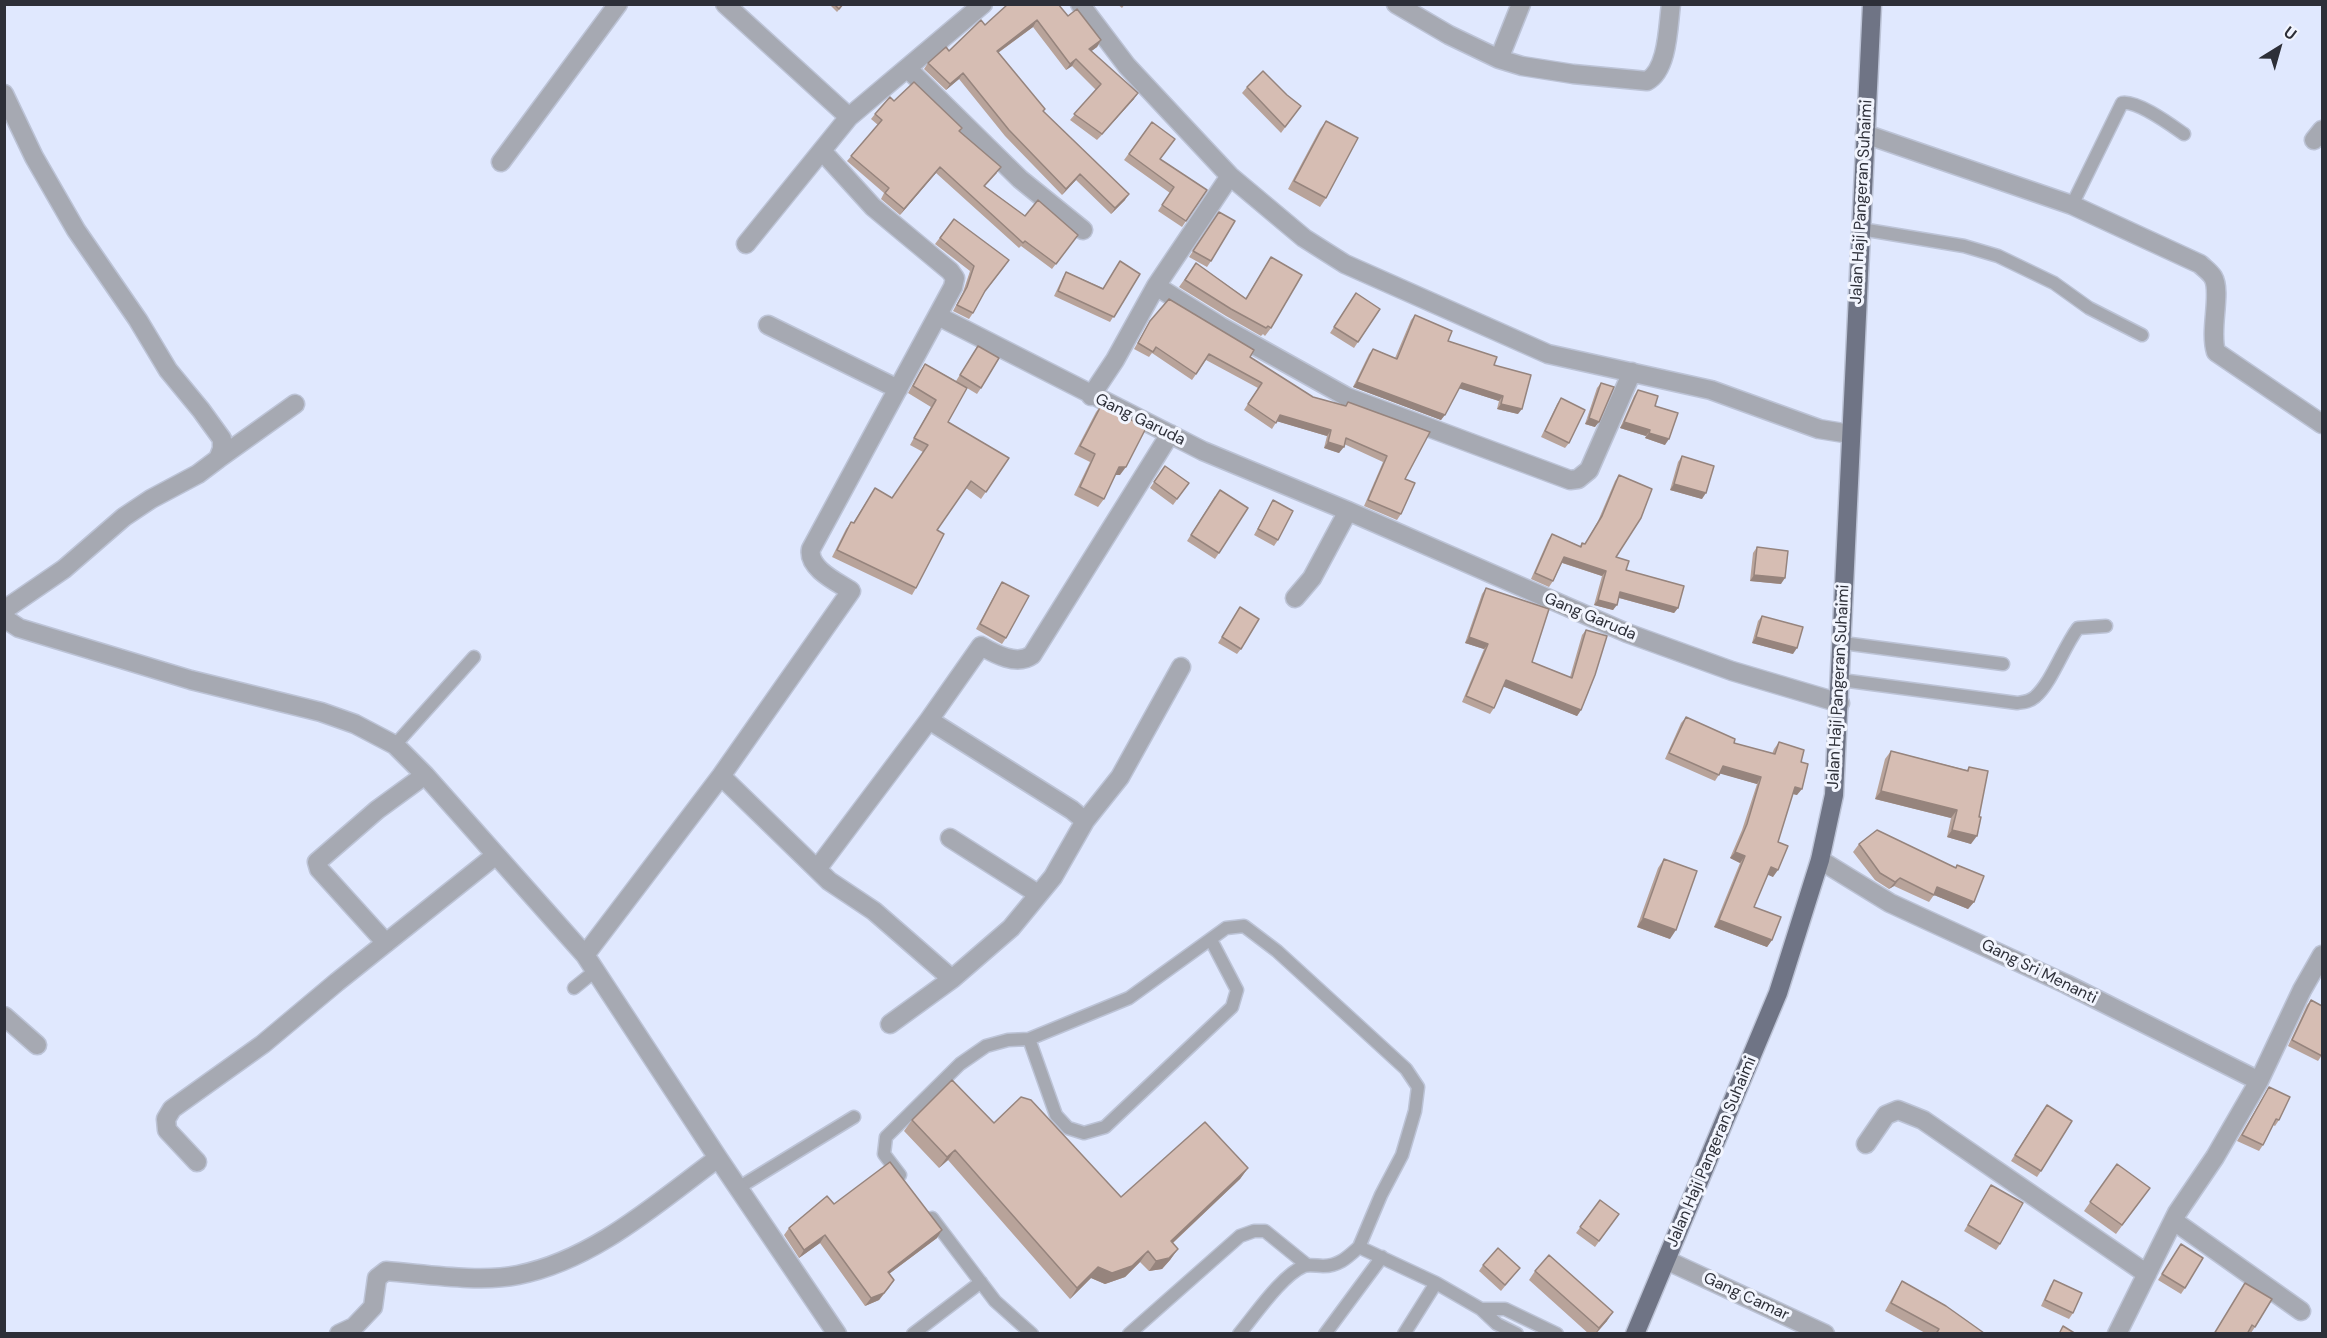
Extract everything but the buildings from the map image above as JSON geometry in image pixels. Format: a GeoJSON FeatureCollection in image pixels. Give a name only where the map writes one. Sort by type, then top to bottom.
{"type":"FeatureCollection","features":[{"type":"Feature","properties":{"kind":"main road","name":"Jalan Haji Pangeran Suhaimi"},"geometry":{"type":"LineString","coordinates":[[1635,1334],[1778,993],[1820,860],[1834,795],[1872,4]]}},
{"type":"Feature","properties":{"kind":"street"},"geometry":{"type":"LineString","coordinates":[[501,162],[618,4]]}},
{"type":"Feature","properties":{"kind":"street"},"geometry":{"type":"LineString","coordinates":[[725,4],[849,117]]}},
{"type":"Feature","properties":{"kind":"street"},"geometry":{"type":"LineString","coordinates":[[746,244],[849,117],[982,4]]}},
{"type":"Feature","properties":{"kind":"street"},"geometry":{"type":"LineString","coordinates":[[1080,4],[1127,66],[1230,176],[1304,238],[1345,264],[1548,354],[1711,390],[1819,429],[1851,434]]}},
{"type":"Feature","properties":{"kind":"street"},"geometry":{"type":"LineString","coordinates":[[1396,4],[1449,35],[1499,59],[1547,71],[1647,81],[1661,66],[1671,4]]}},
{"type":"Feature","properties":{"kind":"street"},"geometry":{"type":"LineString","coordinates":[[1499,59],[1521,4]]}},
{"type":"Feature","properties":{"kind":"street"},"geometry":{"type":"LineString","coordinates":[[907,68],[1020,179],[1083,230]]}},
{"type":"Feature","properties":{"kind":"street"},"geometry":{"type":"LineString","coordinates":[[4,94],[34,157],[76,230],[138,320],[168,370],[222,439],[222,449],[218,459]]}},
{"type":"Feature","properties":{"kind":"street"},"geometry":{"type":"LineString","coordinates":[[1865,134],[2072,205],[2200,264],[2213,275],[2217,285],[2213,333],[2216,352],[2322,424]]}},
{"type":"Feature","properties":{"kind":"street"},"geometry":{"type":"LineString","coordinates":[[585,955],[721,776],[851,591],[813,563],[810,555],[811,549],[953,286],[955,278],[950,271],[873,207],[822,152]]}},
{"type":"Feature","properties":{"kind":"street"},"geometry":{"type":"LineString","coordinates":[[1091,396],[1115,360],[1156,286],[1230,176]]}},
{"type":"Feature","properties":{"kind":"street"},"geometry":{"type":"LineString","coordinates":[[1156,286],[1220,326],[1347,397],[1570,480],[1578,479],[1589,470],[1632,372]]}},
{"type":"Feature","properties":{"kind":"street","name":"Gang Garuda"},"geometry":{"type":"LineString","coordinates":[[938,316],[1091,396],[1203,451],[1348,511],[1628,633],[1732,671],[1840,704]]}},
{"type":"Feature","properties":{"kind":"street"},"geometry":{"type":"LineString","coordinates":[[768,325],[898,389]]}},
{"type":"Feature","properties":{"kind":"street"},"geometry":{"type":"LineString","coordinates":[[295,404],[198,474],[151,498],[124,516],[5,618],[19,628],[191,680],[321,712],[355,724],[395,746],[426,775],[585,955],[836,1333]]}},
{"type":"Feature","properties":{"kind":"street"},"geometry":{"type":"LineString","coordinates":[[817,869],[929,720],[981,646],[996,655],[1014,659],[1024,659],[1032,655],[1170,434]]}},
{"type":"Feature","properties":{"kind":"street"},"geometry":{"type":"LineString","coordinates":[[1295,598],[1312,578],[1348,511]]}},
{"type":"Feature","properties":{"kind":"street"},"geometry":{"type":"LineString","coordinates":[[890,1024],[952,979],[1011,928],[1053,877],[1085,821],[1120,777],[1181,668]]}},
{"type":"Feature","properties":{"kind":"street"},"geometry":{"type":"LineString","coordinates":[[929,720],[1072,810],[1085,821]]}},
{"type":"Feature","properties":{"kind":"street"},"geometry":{"type":"LineString","coordinates":[[386,943],[319,869],[317,862],[377,810],[426,775]]}},
{"type":"Feature","properties":{"kind":"street"},"geometry":{"type":"LineString","coordinates":[[721,776],[829,880],[881,917],[952,979]]}},
{"type":"Feature","properties":{"kind":"street"},"geometry":{"type":"LineString","coordinates":[[950,838],[1038,894]]}},
{"type":"Feature","properties":{"kind":"street"},"geometry":{"type":"LineString","coordinates":[[197,1162],[167,1130],[166,1119],[172,1109],[263,1044],[496,855]]}},
{"type":"Feature","properties":{"kind":"street","name":"Gang Sri Menanti"},"geometry":{"type":"LineString","coordinates":[[1820,860],[1890,903],[2066,984],[2259,1081]]}},
{"type":"Feature","properties":{"kind":"street"},"geometry":{"type":"LineString","coordinates":[[2117,1334],[2185,1201],[2215,1157],[2259,1081],[2302,990],[2322,955]]}},
{"type":"Feature","properties":{"kind":"street"},"geometry":{"type":"LineString","coordinates":[[4,1016],[37,1046]]}},
{"type":"Feature","properties":{"kind":"street"},"geometry":{"type":"LineString","coordinates":[[1866,1144],[1886,1115],[1898,1110],[1923,1120],[2147,1274]]}},
{"type":"Feature","properties":{"kind":"street"},"geometry":{"type":"LineString","coordinates":[[350,1331],[373,1306],[377,1278],[386,1271],[468,1278],[508,1276],[561,1261],[609,1238],[718,1158]]}},
{"type":"Feature","properties":{"kind":"street"},"geometry":{"type":"LineString","coordinates":[[2174,1221],[2301,1311]]}},
{"type":"Feature","properties":{"kind":"street","name":"Gang Camar"},"geometry":{"type":"LineString","coordinates":[[1666,1260],[1825,1334]]}},
{"type":"Feature","properties":{"kind":"lane"},"geometry":{"type":"LineString","coordinates":[[2072,205],[2122,103],[2127,102],[2151,113],[2184,134]]}},
{"type":"Feature","properties":{"kind":"lane"},"geometry":{"type":"LineString","coordinates":[[1861,229],[1964,246],[1998,256],[2054,283],[2089,308],[2142,335]]}},
{"type":"Feature","properties":{"kind":"lane"},"geometry":{"type":"LineString","coordinates":[[1840,680],[2017,703],[2027,702],[2042,688],[2069,640],[2079,628],[2106,626]]}},
{"type":"Feature","properties":{"kind":"lane"},"geometry":{"type":"LineString","coordinates":[[1843,643],[2003,664]]}},
{"type":"Feature","properties":{"kind":"lane"},"geometry":{"type":"LineString","coordinates":[[395,746],[474,657]]}},
{"type":"Feature","properties":{"kind":"lane"},"geometry":{"type":"LineString","coordinates":[[905,1181],[884,1154],[886,1137],[960,1064],[986,1046],[1008,1040],[1029,1039],[1130,998],[1226,928],[1244,926],[1277,951],[1406,1069],[1418,1087],[1415,1111],[1402,1155],[1376,1205],[1359,1246],[1341,1263],[1325,1267],[1306,1265],[1265,1231],[1254,1231],[1240,1236],[1129,1334]]}},
{"type":"Feature","properties":{"kind":"lane"},"geometry":{"type":"LineString","coordinates":[[1029,1039],[1056,1115],[1068,1128],[1084,1133],[1105,1127],[1232,1007],[1237,990],[1211,940]]}},
{"type":"Feature","properties":{"kind":"lane"},"geometry":{"type":"LineString","coordinates":[[574,988],[595,971]]}},
{"type":"Feature","properties":{"kind":"lane"},"geometry":{"type":"LineString","coordinates":[[738,1188],[854,1117]]}},
{"type":"Feature","properties":{"kind":"lane"},"geometry":{"type":"LineString","coordinates":[[926,1209],[995,1301],[1032,1334]]}},
{"type":"Feature","properties":{"kind":"lane"},"geometry":{"type":"LineString","coordinates":[[1359,1246],[1436,1282],[1481,1309],[1497,1324],[1517,1334]]}},
{"type":"Feature","properties":{"kind":"lane"},"geometry":{"type":"LineString","coordinates":[[1325,1334],[1382,1257]]}},
{"type":"Feature","properties":{"kind":"lane"},"geometry":{"type":"LineString","coordinates":[[1239,1334],[1275,1290],[1295,1271],[1306,1265]]}},
{"type":"Feature","properties":{"kind":"lane"},"geometry":{"type":"LineString","coordinates":[[913,1334],[981,1282]]}},
{"type":"Feature","properties":{"kind":"lane"},"geometry":{"type":"LineString","coordinates":[[1404,1334],[1436,1282]]}},
{"type":"Feature","properties":{"kind":"lane"},"geometry":{"type":"LineString","coordinates":[[1481,1309],[1505,1309],[1557,1334]]}}]}
